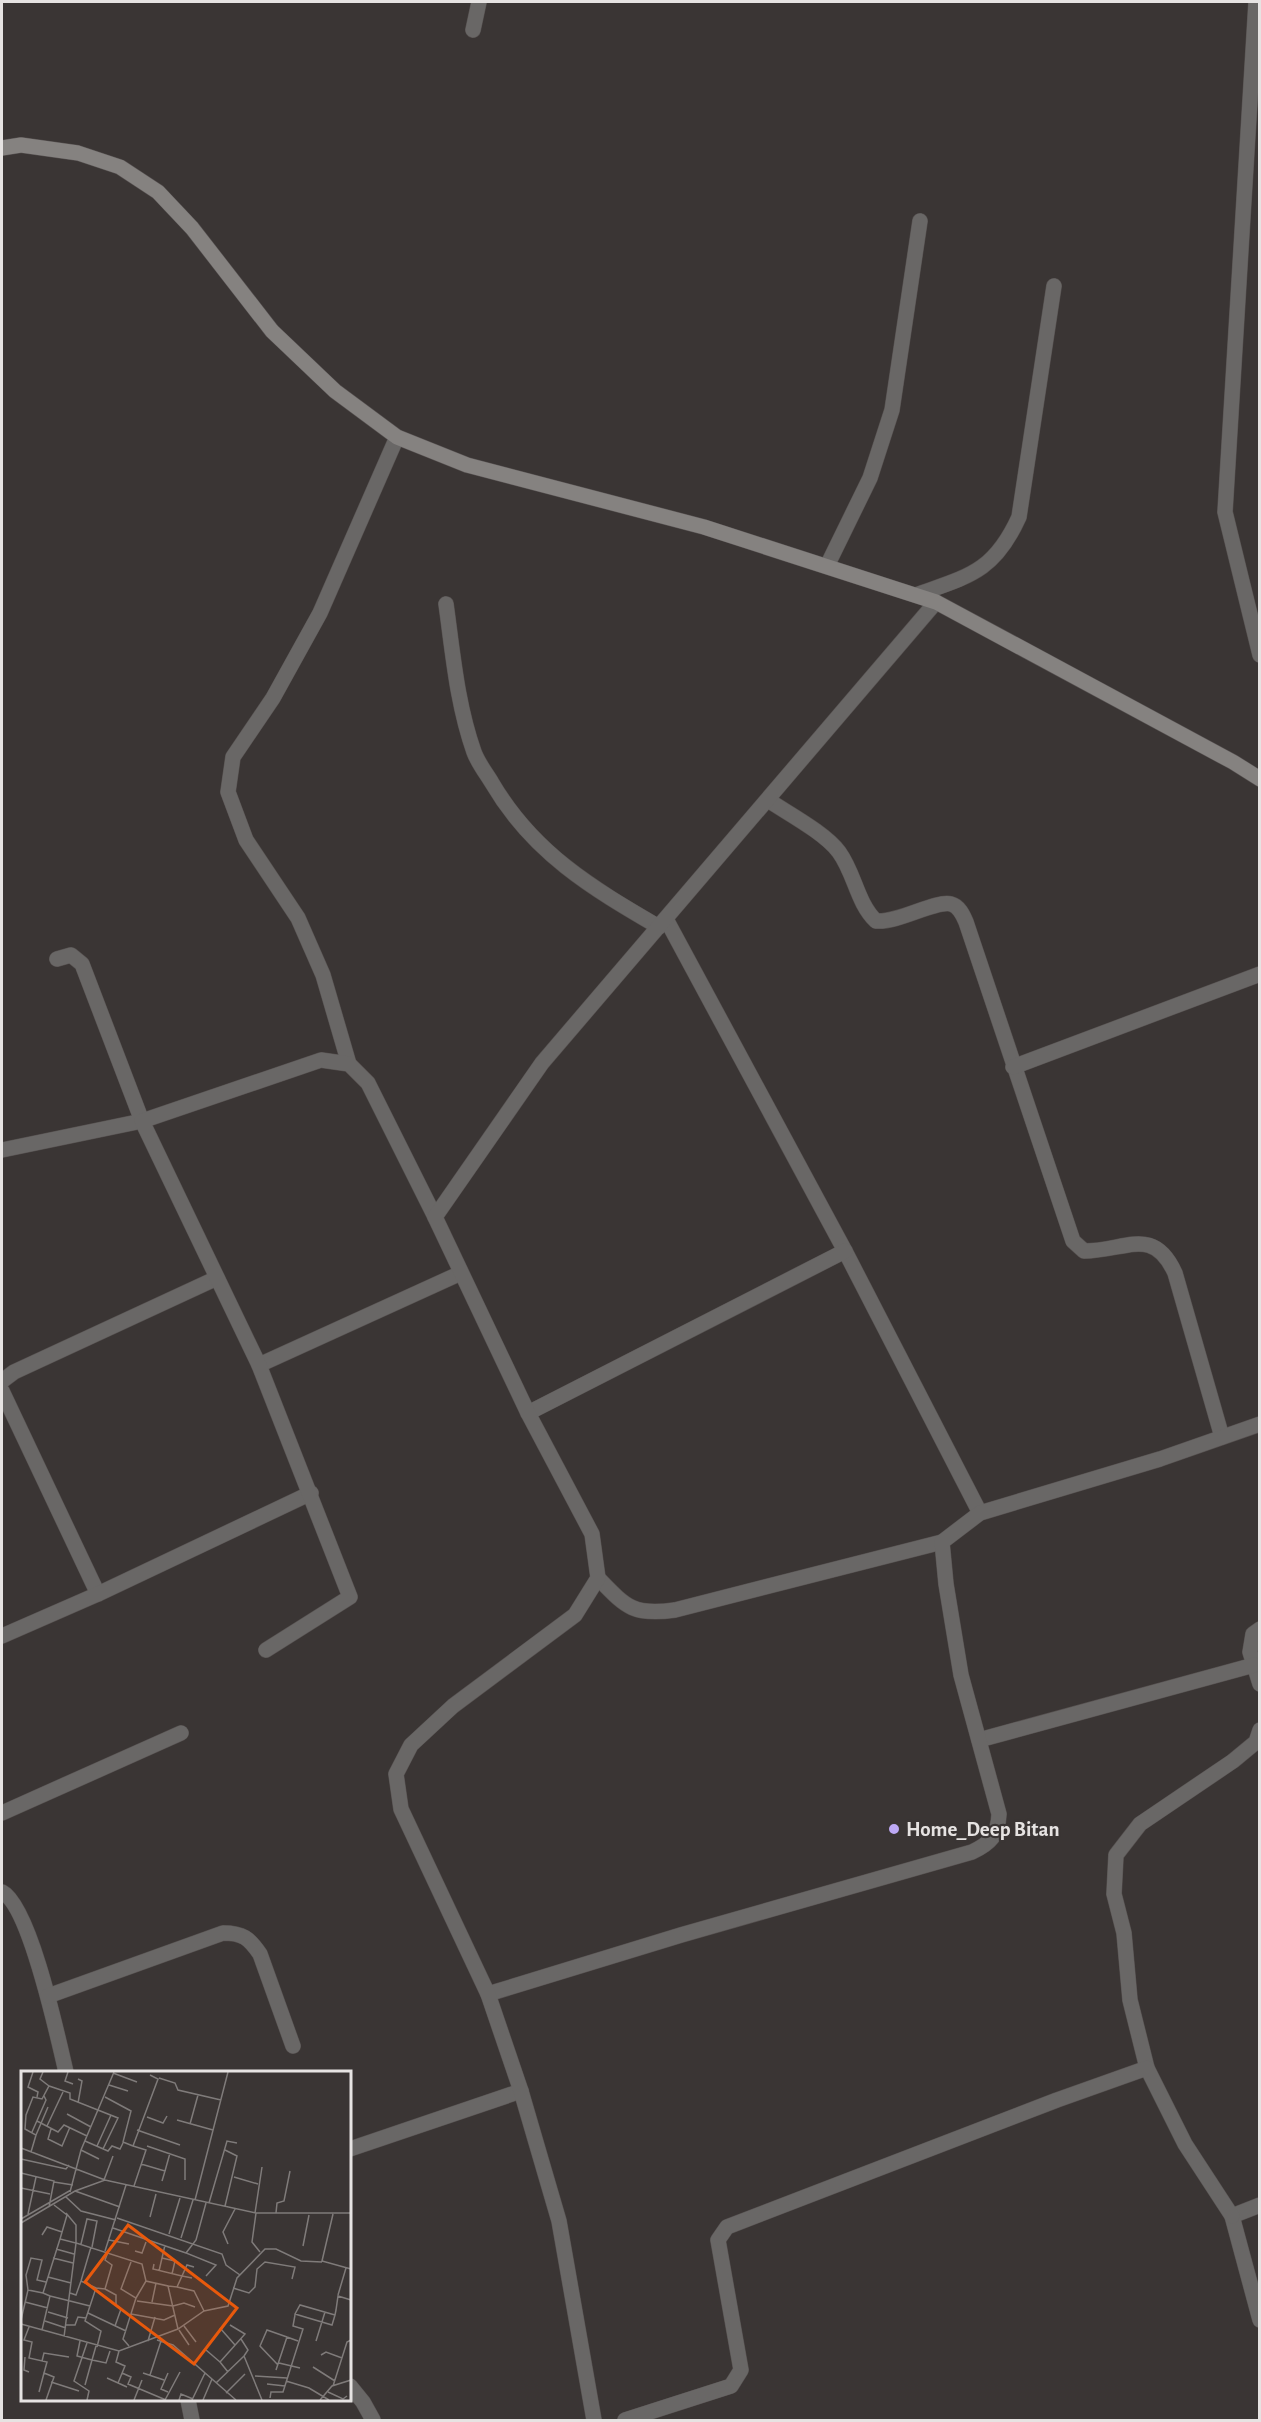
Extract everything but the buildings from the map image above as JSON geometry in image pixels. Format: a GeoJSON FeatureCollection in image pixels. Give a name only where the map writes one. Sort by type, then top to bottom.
{"type":"FeatureCollection","features":[{"type":"Feature","properties":{"kind":"street"},"geometry":{"type":"LineString","coordinates":[[473,30],[479,2]]}},
{"type":"Feature","properties":{"kind":"street"},"geometry":{"type":"LineString","coordinates":[[1256,2],[1225,512],[1260,656]]}},
{"type":"Feature","properties":{"kind":"street"},"geometry":{"type":"LineString","coordinates":[[2,148],[21,145],[78,153],[120,167],[158,192],[192,228],[272,331],[335,391],[397,437],[467,465],[704,527],[936,602],[1233,762],[1260,779]]}},
{"type":"Feature","properties":{"kind":"street"},"geometry":{"type":"LineString","coordinates":[[826,566],[870,478],[892,410],[920,221]]}},
{"type":"Feature","properties":{"kind":"street"},"geometry":{"type":"LineString","coordinates":[[916,595],[966,577],[988,563],[1007,543],[1019,517],[1054,286]]}},
{"type":"Feature","properties":{"kind":"street"},"geometry":{"type":"LineString","coordinates":[[397,437],[320,613],[273,698],[233,757],[228,792],[246,840],[298,918],[323,975],[349,1064],[368,1083],[435,1217],[528,1413],[592,1534],[598,1578],[623,1604],[648,1614],[675,1610],[942,1542],[980,1513],[1260,1424]]}},
{"type":"Feature","properties":{"kind":"street"},"geometry":{"type":"LineString","coordinates":[[435,1217],[543,1063],[936,602]]}},
{"type":"Feature","properties":{"kind":"street"},"geometry":{"type":"LineString","coordinates":[[446,604],[460,706],[475,754],[503,802],[546,852],[589,886],[663,923],[844,1251],[980,1513]]}},
{"type":"Feature","properties":{"kind":"street"},"geometry":{"type":"LineString","coordinates":[[768,800],[838,851],[852,876],[867,912],[876,921],[890,922],[939,905],[951,904],[960,911],[966,922],[1073,1241],[1084,1251],[1144,1243],[1159,1248],[1168,1257],[1175,1273],[1222,1437]]}},
{"type":"Feature","properties":{"kind":"street"},"geometry":{"type":"LineString","coordinates":[[57,959],[71,955],[82,964],[142,1121],[259,1365],[350,1597],[267,1650]]}},
{"type":"Feature","properties":{"kind":"street"},"geometry":{"type":"LineString","coordinates":[[1013,1067],[1260,974]]}},
{"type":"Feature","properties":{"kind":"street"},"geometry":{"type":"LineString","coordinates":[[2,1150],[142,1121],[321,1060],[349,1064]]}},
{"type":"Feature","properties":{"kind":"street"},"geometry":{"type":"LineString","coordinates":[[528,1413],[844,1251]]}},
{"type":"Feature","properties":{"kind":"street"},"geometry":{"type":"LineString","coordinates":[[259,1365],[461,1273]]}},
{"type":"Feature","properties":{"kind":"street"},"geometry":{"type":"LineString","coordinates":[[2,1381],[14,1372],[217,1278]]}},
{"type":"Feature","properties":{"kind":"street"},"geometry":{"type":"LineString","coordinates":[[2,1391],[98,1594]]}},
{"type":"Feature","properties":{"kind":"street"},"geometry":{"type":"LineString","coordinates":[[2,1636],[98,1594],[311,1493]]}},
{"type":"Feature","properties":{"kind":"street"},"geometry":{"type":"LineString","coordinates":[[488,1995],[681,1935],[972,1852],[987,1845],[999,1831],[999,1814],[961,1676],[946,1584],[942,1542]]}},
{"type":"Feature","properties":{"kind":"street"},"geometry":{"type":"LineString","coordinates":[[594,2421],[559,2221],[521,2091],[488,1995],[400,1809],[396,1774],[411,1745],[453,1706],[575,1615],[598,1578]]}},
{"type":"Feature","properties":{"kind":"street"},"geometry":{"type":"LineString","coordinates":[[1260,1629],[1253,1634],[1250,1652],[1260,1684]]}},
{"type":"Feature","properties":{"kind":"street"},"geometry":{"type":"LineString","coordinates":[[979,1740],[1254,1665]]}},
{"type":"Feature","properties":{"kind":"street"},"geometry":{"type":"LineString","coordinates":[[1260,1730],[1256,1742],[1233,1761],[1140,1824],[1116,1855],[1114,1894],[1124,1933],[1130,2000],[1147,2068],[1185,2144],[1232,2217],[1260,2320]]}},
{"type":"Feature","properties":{"kind":"street"},"geometry":{"type":"LineString","coordinates":[[2,1813],[181,1733]]}},
{"type":"Feature","properties":{"kind":"street"},"geometry":{"type":"LineString","coordinates":[[2,1892],[8,1895],[20,1912],[48,1996],[66,2071]]}},
{"type":"Feature","properties":{"kind":"street"},"geometry":{"type":"LineString","coordinates":[[48,1996],[224,1933],[240,1933],[252,1941],[260,1954],[293,2046]]}},
{"type":"Feature","properties":{"kind":"street"},"geometry":{"type":"LineString","coordinates":[[625,2421],[731,2386],[741,2370],[718,2240],[727,2227],[1046,2104],[1147,2068]]}},
{"type":"Feature","properties":{"kind":"street"},"geometry":{"type":"LineString","coordinates":[[351,2149],[521,2091]]}},
{"type":"Feature","properties":{"kind":"street"},"geometry":{"type":"LineString","coordinates":[[1232,2217],[1260,2205]]}},
{"type":"Feature","properties":{"kind":"street"},"geometry":{"type":"LineString","coordinates":[[351,2387],[363,2402],[373,2421]]}},
{"type":"Feature","properties":{"kind":"street"},"geometry":{"type":"LineString","coordinates":[[188,2401],[192,2421]]}},
{"type":"Feature","properties":{"kind":"place","name":"Home_Deep Bitan"},"geometry":{"type":"Point","coordinates":[894,1829]}}]}
